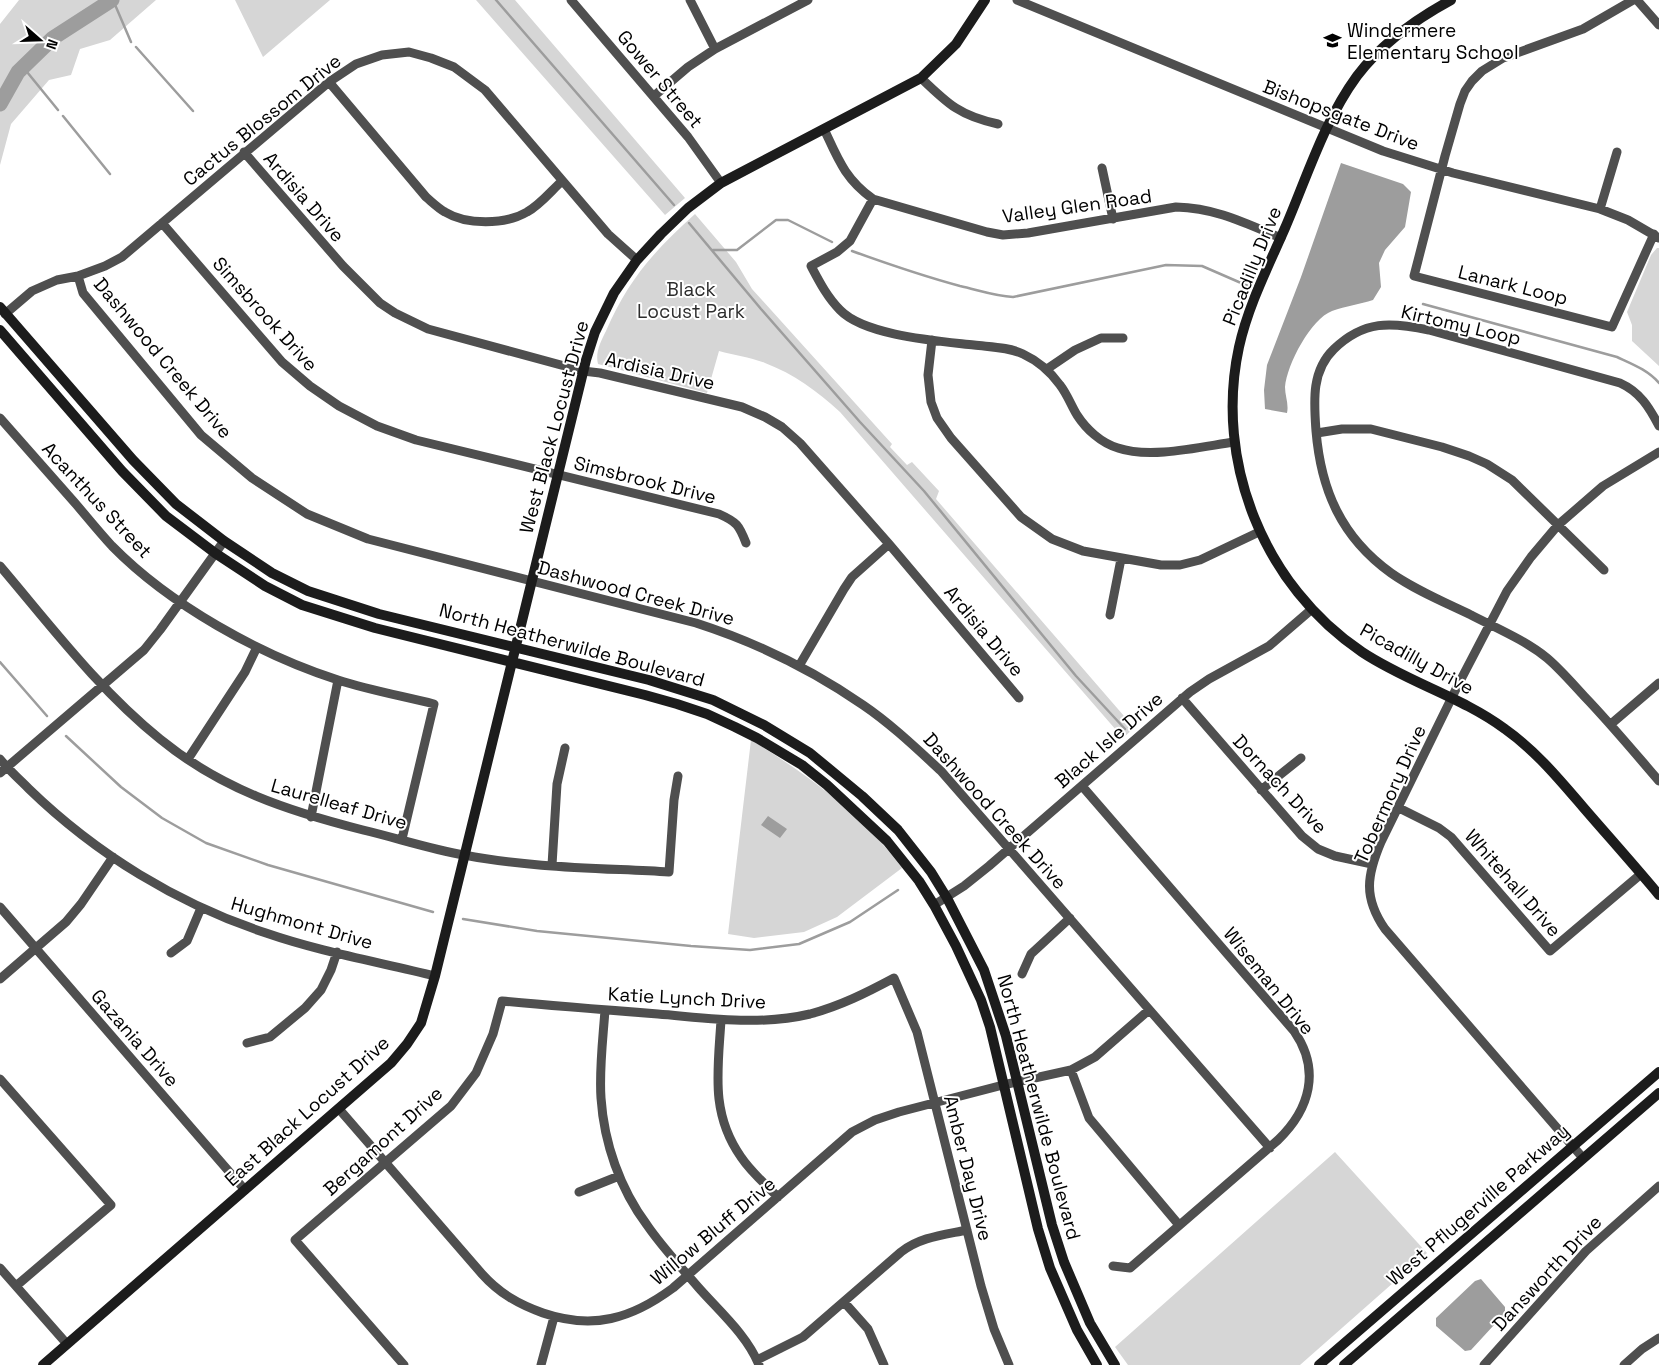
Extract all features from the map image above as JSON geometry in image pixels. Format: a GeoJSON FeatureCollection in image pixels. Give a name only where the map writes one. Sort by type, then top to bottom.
{"type":"FeatureCollection","features":[{"type":"Feature","properties":{"kind":"main road","name":"West Black Locust Drive"},"geometry":{"type":"LineString","coordinates":[[512,662],[556,476],[595,332],[614,293],[637,260],[688,208],[721,183],[921,78],[956,44],[986,0]]}},
{"type":"Feature","properties":{"kind":"main road","name":"Picadilly Drive"},"geometry":{"type":"LineString","coordinates":[[1451,0],[1431,10],[1382,48],[1358,74],[1346,92],[1327,129],[1252,304],[1239,349],[1232,398],[1234,442],[1241,480],[1259,532],[1282,573],[1312,609],[1333,630],[1362,652],[1395,671],[1451,698],[1503,727],[1533,751],[1659,895]]}},
{"type":"Feature","properties":{"kind":"main road","name":"North Heatherwilde Boulevard"},"geometry":{"type":"LineString","coordinates":[[2,313],[139,467],[176,504],[224,541],[272,573],[308,590],[379,614],[649,680],[713,700],[764,725],[810,752],[862,796],[898,830],[915,851],[947,898],[984,970],[996,1002],[1018,1082],[1052,1224],[1064,1262],[1090,1323],[1115,1365]]}},
{"type":"Feature","properties":{"kind":"main road","name":"North Heatherwilde Boulevard"},"geometry":{"type":"LineString","coordinates":[[0,330],[122,471],[166,516],[215,553],[265,586],[302,604],[374,628],[645,694],[707,714],[757,738],[802,765],[853,808],[904,860],[934,905],[956,946],[981,1000],[990,1027],[1038,1228],[1050,1268],[1077,1330],[1097,1365]]}},
{"type":"Feature","properties":{"kind":"main road","name":"East Black Locust Drive"},"geometry":{"type":"LineString","coordinates":[[43,1365],[339,1110],[408,1044],[421,1023],[435,976],[512,662]]}},
{"type":"Feature","properties":{"kind":"main road","name":"West Pflugerville Parkway"},"geometry":{"type":"LineString","coordinates":[[1319,1365],[1659,1072]]}},
{"type":"Feature","properties":{"kind":"main road","name":"West Pflugerville Parkway"},"geometry":{"type":"LineString","coordinates":[[1344,1365],[1659,1093]]}},
{"type":"Feature","properties":{"kind":"main road"},"geometry":{"type":"LineString","coordinates":[[1424,1275],[1434,1287]]}},
{"type":"Feature","properties":{"kind":"street","name":"Gower Street"},"geometry":{"type":"LineString","coordinates":[[571,0],[688,137],[721,183]]}},
{"type":"Feature","properties":{"kind":"street"},"geometry":{"type":"LineString","coordinates":[[690,0],[715,49]]}},
{"type":"Feature","properties":{"kind":"street"},"geometry":{"type":"LineString","coordinates":[[654,96],[688,67],[715,49],[797,2],[808,0]]}},
{"type":"Feature","properties":{"kind":"street","name":"Bishopsgate Drive"},"geometry":{"type":"LineString","coordinates":[[1017,0],[1383,151],[1441,170],[1600,209],[1628,220],[1656,236]]}},
{"type":"Feature","properties":{"kind":"street"},"geometry":{"type":"LineString","coordinates":[[1441,170],[1465,91],[1482,71],[1503,58],[1583,30],[1635,0],[1659,26]]}},
{"type":"Feature","properties":{"kind":"street","name":"Cactus Blossom Drive"},"geometry":{"type":"LineString","coordinates":[[2,313],[32,291],[57,280],[78,276],[105,266],[122,257],[140,244],[244,152],[329,82],[356,64],[382,55],[409,52],[454,67],[485,90],[608,234],[637,260]]}},
{"type":"Feature","properties":{"kind":"street"},"geometry":{"type":"LineString","coordinates":[[921,78],[957,110],[979,120],[998,124]]}},
{"type":"Feature","properties":{"kind":"street"},"geometry":{"type":"LineString","coordinates":[[329,82],[426,197],[445,212],[468,221],[489,222],[508,218],[527,212],[562,181]]}},
{"type":"Feature","properties":{"kind":"street","name":"Valley Glen Road"},"geometry":{"type":"LineString","coordinates":[[824,129],[850,179],[873,199],[977,229],[1003,235],[1028,233],[1176,207],[1195,207],[1213,211],[1281,238]]}},
{"type":"Feature","properties":{"kind":"street","name":"Ardisia Drive"},"geometry":{"type":"LineString","coordinates":[[244,152],[343,266],[380,303],[412,323],[435,332],[583,371],[600,373],[742,407],[782,427],[800,443],[890,544],[1019,698]]}},
{"type":"Feature","properties":{"kind":"street"},"geometry":{"type":"LineString","coordinates":[[1600,209],[1617,152]]}},
{"type":"Feature","properties":{"kind":"street"},"geometry":{"type":"LineString","coordinates":[[1102,168],[1113,219]]}},
{"type":"Feature","properties":{"kind":"street","name":"Lanark Loop"},"geometry":{"type":"LineString","coordinates":[[1441,170],[1414,276],[1612,327],[1656,236]]}},
{"type":"Feature","properties":{"kind":"street"},"geometry":{"type":"LineString","coordinates":[[873,199],[850,241],[837,252],[811,266],[824,291],[841,312],[876,330],[1021,353],[1047,368],[1062,386],[1078,416],[1090,430],[1100,439],[1116,448],[1133,452],[1153,453],[1234,442]]}},
{"type":"Feature","properties":{"kind":"street","name":"Simsbrook Drive"},"geometry":{"type":"LineString","coordinates":[[162,223],[282,362],[310,386],[339,406],[377,426],[416,440],[556,476],[719,514],[734,521],[740,528],[746,543]]}},
{"type":"Feature","properties":{"kind":"street","name":"Dashwood Creek Drive"},"geometry":{"type":"LineString","coordinates":[[78,276],[83,293],[201,435],[225,457],[307,514],[368,539],[696,623],[738,637],[799,666],[862,704],[905,738],[941,771],[1270,1148]]}},
{"type":"Feature","properties":{"kind":"street","name":"Kirtomy Loop"},"geometry":{"type":"LineString","coordinates":[[1659,426],[1649,406],[1638,394],[1620,383],[1403,324],[1376,326],[1357,332],[1344,340],[1322,364],[1314,398],[1321,469],[1328,494],[1350,534],[1362,548],[1377,562],[1406,582],[1534,648],[1548,659],[1611,724],[1659,781]]}},
{"type":"Feature","properties":{"kind":"street"},"geometry":{"type":"LineString","coordinates":[[1047,368],[1075,350],[1101,338],[1123,338]]}},
{"type":"Feature","properties":{"kind":"street"},"geometry":{"type":"LineString","coordinates":[[932,340],[928,375],[931,402],[937,418],[951,438],[1021,517],[1052,539],[1083,551],[1161,565],[1180,565],[1200,560],[1259,532]]}},
{"type":"Feature","properties":{"kind":"street","name":"Acanthus Street"},"geometry":{"type":"LineString","coordinates":[[0,418],[113,546],[180,602],[218,626],[257,647],[338,680],[434,704],[402,839]]}},
{"type":"Feature","properties":{"kind":"street"},"geometry":{"type":"LineString","coordinates":[[1316,433],[1342,429],[1371,429],[1469,456],[1487,464],[1512,480],[1604,570]]}},
{"type":"Feature","properties":{"kind":"street","name":"Tobermory Drive"},"geometry":{"type":"LineString","coordinates":[[1583,1158],[1384,929],[1372,906],[1369,883],[1372,864],[1451,698],[1507,591],[1531,557],[1558,525],[1603,486],[1659,452]]}},
{"type":"Feature","properties":{"kind":"street"},"geometry":{"type":"LineString","coordinates":[[3,770],[144,650],[224,541]]}},
{"type":"Feature","properties":{"kind":"street"},"geometry":{"type":"LineString","coordinates":[[799,666],[852,577],[890,544]]}},
{"type":"Feature","properties":{"kind":"street"},"geometry":{"type":"LineString","coordinates":[[1110,615],[1121,558]]}},
{"type":"Feature","properties":{"kind":"street","name":"Laurelleaf Drive"},"geometry":{"type":"LineString","coordinates":[[0,566],[102,685],[148,729],[188,759],[248,794],[311,816],[464,856],[518,863],[668,872],[678,776]]}},
{"type":"Feature","properties":{"kind":"street","name":"Black Isle Drive"},"geometry":{"type":"LineString","coordinates":[[934,905],[947,898],[1010,848],[1182,698],[1209,679],[1269,646],[1312,609]]}},
{"type":"Feature","properties":{"kind":"street"},"geometry":{"type":"LineString","coordinates":[[188,759],[245,672],[257,647]]}},
{"type":"Feature","properties":{"kind":"street"},"geometry":{"type":"LineString","coordinates":[[311,816],[338,680]]}},
{"type":"Feature","properties":{"kind":"street"},"geometry":{"type":"LineString","coordinates":[[1611,724],[1659,683]]}},
{"type":"Feature","properties":{"kind":"street","name":"Dornach Drive"},"geometry":{"type":"LineString","coordinates":[[1182,698],[1302,836],[1318,849],[1335,856],[1372,864]]}},
{"type":"Feature","properties":{"kind":"street"},"geometry":{"type":"LineString","coordinates":[[552,865],[557,784],[565,748]]}},
{"type":"Feature","properties":{"kind":"street"},"geometry":{"type":"LineString","coordinates":[[1261,790],[1301,758]]}},
{"type":"Feature","properties":{"kind":"street","name":"Hughmont Drive"},"geometry":{"type":"LineString","coordinates":[[0,759],[3,770],[80,834],[162,888],[201,908],[268,934],[435,976]]}},
{"type":"Feature","properties":{"kind":"street","name":"Wiseman Drive"},"geometry":{"type":"LineString","coordinates":[[1082,786],[1301,1041],[1308,1060],[1309,1075],[1306,1098],[1294,1123],[1270,1148],[1130,1268],[1113,1266]]}},
{"type":"Feature","properties":{"kind":"street","name":"Whitehall Drive"},"geometry":{"type":"LineString","coordinates":[[1399,808],[1439,828],[1451,837],[1550,951],[1641,874]]}},
{"type":"Feature","properties":{"kind":"street"},"geometry":{"type":"LineString","coordinates":[[0,979],[66,922],[81,904],[113,857]]}},
{"type":"Feature","properties":{"kind":"street","name":"Gazania Drive"},"geometry":{"type":"LineString","coordinates":[[0,907],[245,1190]]}},
{"type":"Feature","properties":{"kind":"street"},"geometry":{"type":"LineString","coordinates":[[171,952],[187,941],[201,908]]}},
{"type":"Feature","properties":{"kind":"street"},"geometry":{"type":"LineString","coordinates":[[1022,974],[1031,954],[1070,918]]}},
{"type":"Feature","properties":{"kind":"street"},"geometry":{"type":"LineString","coordinates":[[247,1043],[270,1037],[305,1008],[320,990],[331,970],[337,952]]}},
{"type":"Feature","properties":{"kind":"street","name":"Katie Lynch Drive"},"geometry":{"type":"LineString","coordinates":[[502,1001],[721,1020],[763,1020],[809,1014],[852,1000],[894,978]]}},
{"type":"Feature","properties":{"kind":"street","name":"Amber Day Drive"},"geometry":{"type":"LineString","coordinates":[[894,978],[917,1032],[991,1321],[1009,1365]]}},
{"type":"Feature","properties":{"kind":"street","name":"Bergamont Drive"},"geometry":{"type":"LineString","coordinates":[[404,1365],[295,1240],[451,1106],[476,1073],[493,1034],[502,1001]]}},
{"type":"Feature","properties":{"kind":"street"},"geometry":{"type":"LineString","coordinates":[[605,1010],[600,1081],[602,1109],[610,1151],[619,1176],[631,1201],[647,1226],[737,1331],[758,1362],[803,1337],[900,1252],[912,1244],[930,1237],[967,1230]]}},
{"type":"Feature","properties":{"kind":"street","name":"Willow Bluff Drive"},"geometry":{"type":"LineString","coordinates":[[339,1110],[387,1162],[482,1274],[499,1291],[524,1306],[554,1317],[586,1322],[610,1319],[654,1302],[688,1275],[852,1132],[875,1120],[899,1112],[1003,1085],[1071,1070],[1095,1057],[1149,1010]]}},
{"type":"Feature","properties":{"kind":"street"},"geometry":{"type":"LineString","coordinates":[[721,1020],[717,1092],[729,1138],[752,1172],[778,1197]]}},
{"type":"Feature","properties":{"kind":"street"},"geometry":{"type":"LineString","coordinates":[[1071,1070],[1089,1118],[1180,1225]]}},
{"type":"Feature","properties":{"kind":"street"},"geometry":{"type":"LineString","coordinates":[[0,1079],[111,1205],[16,1286]]}},
{"type":"Feature","properties":{"kind":"street"},"geometry":{"type":"LineString","coordinates":[[579,1192],[619,1176]]}},
{"type":"Feature","properties":{"kind":"street","name":"Dansworth Drive"},"geometry":{"type":"LineString","coordinates":[[1484,1365],[1586,1251],[1659,1186]]}},
{"type":"Feature","properties":{"kind":"street"},"geometry":{"type":"LineString","coordinates":[[0,1268],[67,1344]]}},
{"type":"Feature","properties":{"kind":"street"},"geometry":{"type":"LineString","coordinates":[[844,1302],[868,1330],[884,1365]]}},
{"type":"Feature","properties":{"kind":"street"},"geometry":{"type":"LineString","coordinates":[[541,1365],[554,1317]]}},
{"type":"Feature","properties":{"kind":"street"},"geometry":{"type":"LineString","coordinates":[[1624,1365],[1642,1349],[1659,1338]]}},
{"type":"Feature","properties":{"kind":"green space"},"geometry":{"type":"Polygon","coordinates":[[[19,0],[156,0],[110,40],[80,49],[71,75],[49,80],[11,124],[0,165],[0,24],[19,0]]]}},
{"type":"Feature","properties":{"kind":"green space"},"geometry":{"type":"Polygon","coordinates":[[[235,0],[330,0],[263,57],[235,0]]]}},
{"type":"Feature","properties":{"kind":"green space"},"geometry":{"type":"Polygon","coordinates":[[[476,0],[515,0],[685,198],[665,215],[476,0]]]}},
{"type":"Feature","properties":{"kind":"green space","name":"Black Locust Park"},"geometry":{"type":"Polygon","coordinates":[[[695,214],[736,262],[752,289],[892,444],[890,447],[907,465],[912,462],[939,491],[936,499],[1134,728],[1123,738],[840,412],[814,390],[786,372],[765,363],[719,351],[707,393],[598,364],[597,355],[600,343],[623,296],[643,267],[695,214]]]}},
{"type":"Feature","properties":{"kind":"green space"},"geometry":{"type":"Polygon","coordinates":[[[1659,248],[1659,366],[1632,341],[1632,325],[1627,312],[1651,255],[1659,248]]]}},
{"type":"Feature","properties":{"kind":"green space"},"geometry":{"type":"Polygon","coordinates":[[[751,740],[793,767],[852,813],[870,830],[902,868],[837,917],[804,932],[754,938],[728,934],[751,740]]]}},
{"type":"Feature","properties":{"kind":"green space"},"geometry":{"type":"Polygon","coordinates":[[[1335,1152],[1427,1253],[1300,1365],[1128,1365],[1115,1347],[1335,1152]]]}},
{"type":"Feature","properties":{"kind":"shaded area"},"geometry":{"type":"Polygon","coordinates":[[[1341,163],[1403,184],[1411,192],[1405,227],[1385,250],[1379,263],[1381,287],[1373,300],[1332,311],[1316,323],[1301,343],[1290,367],[1285,387],[1288,406],[1287,413],[1265,409],[1264,390],[1267,365],[1301,277],[1341,163]]]}},
{"type":"Feature","properties":{"kind":"shaded area"},"geometry":{"type":"Polygon","coordinates":[[[768,816],[787,829],[780,838],[761,825],[768,816]]]}},
{"type":"Feature","properties":{"kind":"shaded area"},"geometry":{"type":"Polygon","coordinates":[[[1481,1279],[1505,1307],[1505,1313],[1471,1350],[1465,1351],[1436,1326],[1436,1318],[1475,1281],[1481,1279]]]}},
{"type":"Feature","properties":{"kind":"waterway"},"geometry":{"type":"LineString","coordinates":[[0,104],[18,72],[53,38],[112,0]]}},
{"type":"Feature","properties":{"kind":"waterway"},"geometry":{"type":"LineString","coordinates":[[113,0],[131,42]]}},
{"type":"Feature","properties":{"kind":"waterway"},"geometry":{"type":"LineString","coordinates":[[496,0],[674,205]]}},
{"type":"Feature","properties":{"kind":"waterway"},"geometry":{"type":"LineString","coordinates":[[136,47],[193,111]]}},
{"type":"Feature","properties":{"kind":"waterway"},"geometry":{"type":"LineString","coordinates":[[23,67],[58,110]]}},
{"type":"Feature","properties":{"kind":"waterway"},"geometry":{"type":"LineString","coordinates":[[63,116],[110,174]]}},
{"type":"Feature","properties":{"kind":"waterway"},"geometry":{"type":"LineString","coordinates":[[713,250],[737,250],[776,220],[788,220],[832,242]]}},
{"type":"Feature","properties":{"kind":"waterway"},"geometry":{"type":"LineString","coordinates":[[689,223],[860,422],[924,491],[1076,676],[1125,729]]}},
{"type":"Feature","properties":{"kind":"waterway"},"geometry":{"type":"LineString","coordinates":[[852,251],[946,282],[1013,297],[1166,265],[1202,266],[1248,286]]}},
{"type":"Feature","properties":{"kind":"waterway"},"geometry":{"type":"LineString","coordinates":[[1423,304],[1617,357],[1645,371],[1659,383]]}},
{"type":"Feature","properties":{"kind":"waterway"},"geometry":{"type":"LineString","coordinates":[[0,662],[47,716]]}},
{"type":"Feature","properties":{"kind":"waterway"},"geometry":{"type":"LineString","coordinates":[[66,736],[121,787],[162,818],[206,843],[268,865],[433,912]]}},
{"type":"Feature","properties":{"kind":"waterway"},"geometry":{"type":"LineString","coordinates":[[463,919],[537,931],[750,950],[799,944],[850,922],[898,890]]}},
{"type":"Feature","properties":{"kind":"place","name":"Windermere Elementary School"},"geometry":{"type":"Point","coordinates":[1333,41]}}]}
